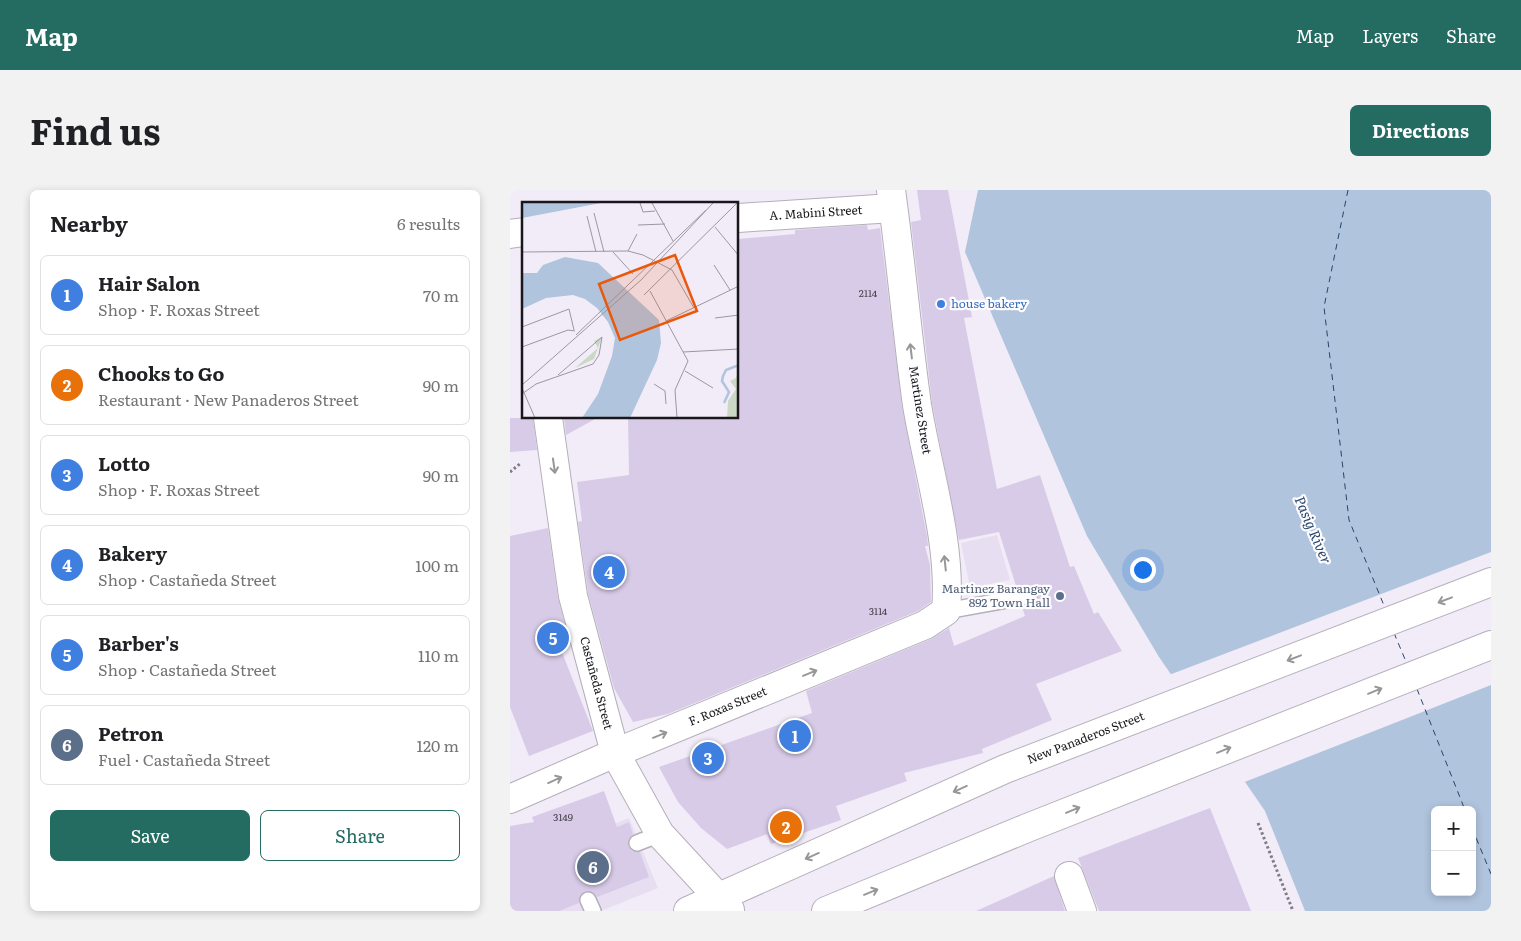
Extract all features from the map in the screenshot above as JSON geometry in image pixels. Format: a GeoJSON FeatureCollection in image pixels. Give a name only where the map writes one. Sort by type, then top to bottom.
{"type":"FeatureCollection","features":[{"type":"Feature","properties":{"kind":"street","name":"A. Mabini Street"},"geometry":{"type":"LineString","coordinates":[[739,218],[892,199]]}},
{"type":"Feature","properties":{"kind":"street","name":"Martinez Street"},"geometry":{"type":"LineString","coordinates":[[892,199],[917,405],[945,556],[948,587],[946,612]]}},
{"type":"Feature","properties":{"kind":"street","name":"Castañeda Street"},"geometry":{"type":"LineString","coordinates":[[548,419],[572,596],[615,753],[648,839],[725,904]]}},
{"type":"Feature","properties":{"kind":"street","name":"New Panaderos Street"},"geometry":{"type":"LineString","coordinates":[[688,911],[725,904],[1005,769],[1491,582]]}},
{"type":"Feature","properties":{"kind":"street","name":"F. Roxas Street"},"geometry":{"type":"LineString","coordinates":[[510,800],[615,753],[925,625],[946,612]]}},
{"type":"Feature","properties":{"kind":"street"},"geometry":{"type":"LineString","coordinates":[[826,911],[1027,828],[1491,645]]}},
{"type":"Feature","properties":{"kind":"street"},"geometry":{"type":"LineString","coordinates":[[1069,876],[1082,911]]}},
{"type":"Feature","properties":{"kind":"lane"},"geometry":{"type":"LineString","coordinates":[[946,612],[1029,596]]}},
{"type":"Feature","properties":{"kind":"path"},"geometry":{"type":"LineString","coordinates":[[1258,824],[1293,911]]}},
{"type":"Feature","properties":{"kind":"shaded area"},"geometry":{"type":"Polygon","coordinates":[[[997,535],[1010,580],[970,588],[961,543],[997,535]]]}},
{"type":"Feature","properties":{"kind":"shaded area"},"geometry":{"type":"Polygon","coordinates":[[[629,818],[658,888],[601,911],[555,911],[534,855],[629,818]]]}},
{"type":"Feature","properties":{"kind":"water","name":"Pasig River"},"geometry":{"type":"Polygon","coordinates":[[[978,190],[1491,190],[1491,911],[1305,911],[1265,811],[1159,657],[1087,536],[965,252],[978,190]]]}},
{"type":"Feature","properties":{"kind":"pier"},"geometry":{"type":"Polygon","coordinates":[[[1491,552],[1491,685],[1242,783],[1169,675],[1491,552]]]}},
{"type":"Feature","properties":{"kind":"building"},"geometry":{"type":"Polygon","coordinates":[[[917,190],[948,190],[972,317],[964,318],[997,489],[1040,475],[1070,567],[1074,566],[1094,614],[1098,612],[1122,651],[1036,684],[1052,720],[982,749],[983,753],[904,773],[907,781],[836,806],[841,820],[771,844],[767,834],[727,849],[701,828],[678,802],[659,767],[812,713],[806,691],[931,639],[949,628],[954,646],[1025,616],[1022,607],[1035,603],[1038,599],[1036,590],[1033,587],[1017,589],[999,532],[959,540],[932,403],[911,222],[921,220],[917,190]]]}},
{"type":"Feature","properties":{"kind":"building"},"geometry":{"type":"Polygon","coordinates":[[[867,225],[868,230],[880,228],[902,407],[927,536],[928,546],[925,546],[930,565],[931,602],[918,611],[668,714],[633,722],[614,688],[588,593],[578,522],[582,521],[577,482],[629,475],[628,419],[739,419],[739,239],[795,234],[795,230],[867,225]]]}},
{"type":"Feature","properties":{"kind":"building"},"geometry":{"type":"Polygon","coordinates":[[[510,418],[533,419],[537,450],[510,452],[510,418]]]}},
{"type":"Feature","properties":{"kind":"building"},"geometry":{"type":"Polygon","coordinates":[[[564,419],[595,419],[566,435],[564,419]]]}},
{"type":"Feature","properties":{"kind":"building"},"geometry":{"type":"Polygon","coordinates":[[[548,528],[558,598],[568,637],[558,642],[593,731],[529,756],[510,707],[510,536],[548,528]]]}},
{"type":"Feature","properties":{"kind":"building"},"geometry":{"type":"Polygon","coordinates":[[[604,791],[617,827],[629,822],[633,834],[629,838],[628,846],[632,851],[640,852],[649,877],[597,897],[593,892],[585,891],[580,895],[579,903],[559,911],[510,911],[510,826],[534,822],[532,817],[604,791]]]}},
{"type":"Feature","properties":{"kind":"building"},"geometry":{"type":"Polygon","coordinates":[[[1210,808],[1251,911],[1099,911],[1078,858],[1210,808]]]}},
{"type":"Feature","properties":{"kind":"building"},"geometry":{"type":"Polygon","coordinates":[[[1054,876],[1065,911],[976,911],[1054,876]]]}},
{"type":"Feature","properties":{"kind":"ferry route"},"geometry":{"type":"LineString","coordinates":[[1348,190],[1324,307],[1349,520],[1385,608]]}},
{"type":"Feature","properties":{"kind":"ferry route"},"geometry":{"type":"LineString","coordinates":[[1394,633],[1407,664]]}},
{"type":"Feature","properties":{"kind":"ferry route"},"geometry":{"type":"LineString","coordinates":[[1417,689],[1463,806]]}},
{"type":"Feature","properties":{"kind":"ferry route"},"geometry":{"type":"LineString","coordinates":[[1476,838],[1491,874]]}},
{"type":"Feature","properties":{"kind":"place","name":"house bakery"},"geometry":{"type":"Point","coordinates":[941,304]}},
{"type":"Feature","properties":{"kind":"place","name":"Bakery"},"geometry":{"type":"Point","coordinates":[609,572]}},
{"type":"Feature","properties":{"kind":"place","name":"Martinez Barangay 892 Town Hall"},"geometry":{"type":"Point","coordinates":[1060,596]}},
{"type":"Feature","properties":{"kind":"place","name":"Barber's"},"geometry":{"type":"Point","coordinates":[553,638]}},
{"type":"Feature","properties":{"kind":"place","name":"Hair Salon"},"geometry":{"type":"Point","coordinates":[795,736]}},
{"type":"Feature","properties":{"kind":"place","name":"Lotto"},"geometry":{"type":"Point","coordinates":[708,758]}},
{"type":"Feature","properties":{"kind":"place","name":"Chooks to Go"},"geometry":{"type":"Point","coordinates":[786,827]}},
{"type":"Feature","properties":{"kind":"place","name":"Petron"},"geometry":{"type":"Point","coordinates":[593,867]}}]}
